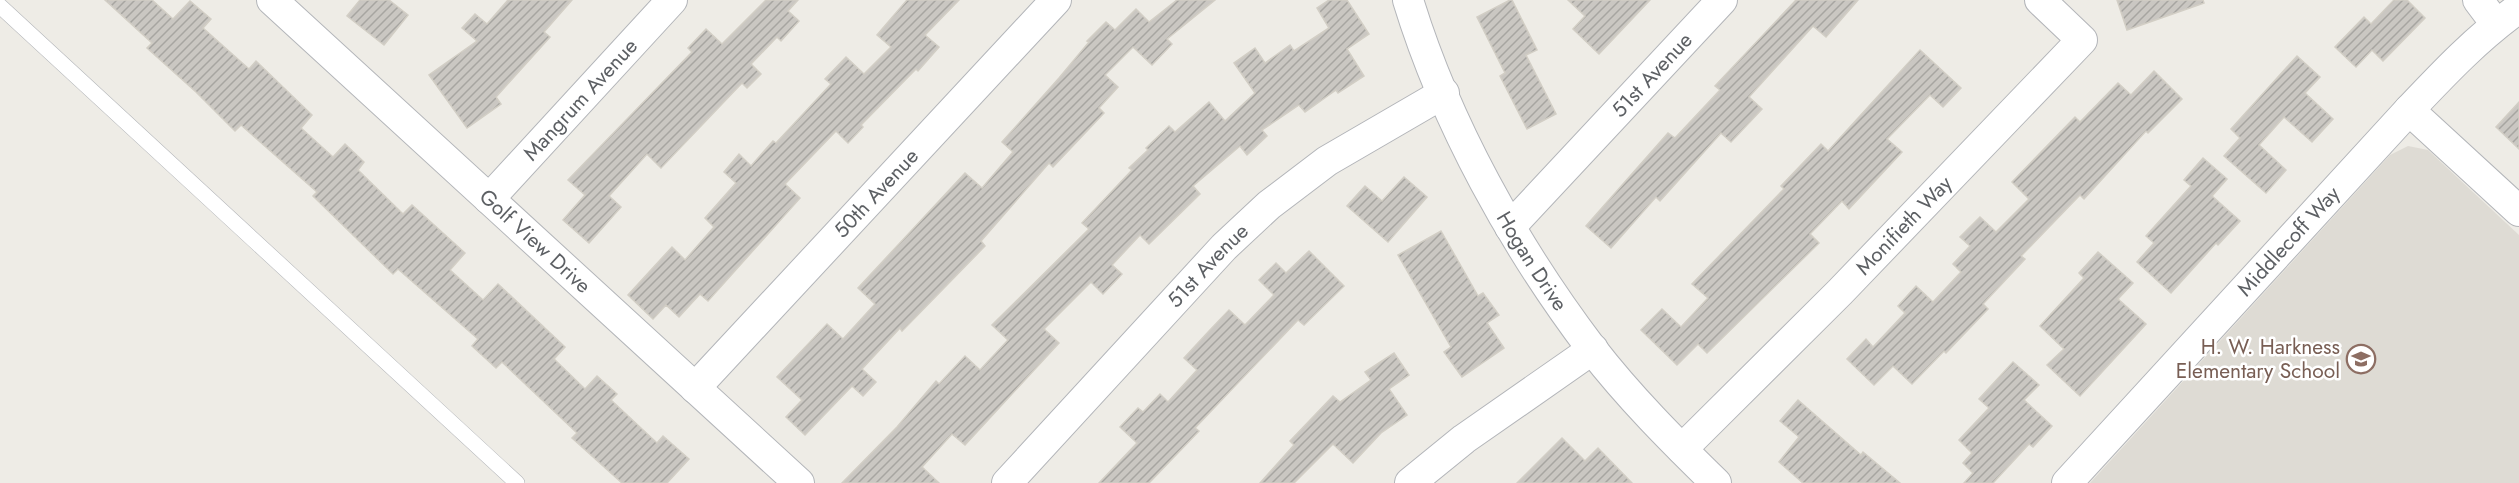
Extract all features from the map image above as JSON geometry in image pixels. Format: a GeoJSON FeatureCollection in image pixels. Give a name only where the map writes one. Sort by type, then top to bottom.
{"type":"FeatureCollection","features":[{"type":"Feature","properties":{"kind":"street","name":"Mangrum Avenue"},"geometry":{"type":"LineString","coordinates":[[489,199],[672,0]]}},
{"type":"Feature","properties":{"kind":"street","name":"50th Avenue"},"geometry":{"type":"LineString","coordinates":[[695,388],[1056,0]]}},
{"type":"Feature","properties":{"kind":"street","name":"Hogan Drive"},"geometry":{"type":"LineString","coordinates":[[1408,0],[1444,93],[1473,159],[1510,227],[1593,349],[1682,450],[1716,483]]}},
{"type":"Feature","properties":{"kind":"street","name":"51st Avenue"},"geometry":{"type":"LineString","coordinates":[[1510,227],[1722,0]]}},
{"type":"Feature","properties":{"kind":"street","name":"Monifieth Way"},"geometry":{"type":"LineString","coordinates":[[1682,450],[1840,292],[2082,40],[2040,0]]}},
{"type":"Feature","properties":{"kind":"street"},"geometry":{"type":"LineString","coordinates":[[2478,0],[2508,16]]}},
{"type":"Feature","properties":{"kind":"street","name":"Golf View Drive"},"geometry":{"type":"LineString","coordinates":[[277,2],[799,483]]}},
{"type":"Feature","properties":{"kind":"street","name":"Middlecoff Way"},"geometry":{"type":"LineString","coordinates":[[2067,483],[2409,110],[2454,63],[2508,16]]}},
{"type":"Feature","properties":{"kind":"street","name":"51st Avenue"},"geometry":{"type":"LineString","coordinates":[[1007,483],[1224,247],[1269,205],[1327,161],[1444,93]]}},
{"type":"Feature","properties":{"kind":"street"},"geometry":{"type":"LineString","coordinates":[[2409,110],[2519,211]]}},
{"type":"Feature","properties":{"kind":"street"},"geometry":{"type":"LineString","coordinates":[[1410,483],[1464,439],[1593,349]]}},
{"type":"Feature","properties":{"kind":"lane"},"geometry":{"type":"LineString","coordinates":[[0,6],[517,483]]}},
{"type":"Feature","properties":{"kind":"shaded area","name":"H. W. Harkness Elementary School"},"geometry":{"type":"Polygon","coordinates":[[[2408,146],[2428,150],[2519,235],[2519,483],[2090,483],[2390,155],[2408,146]]]}},
{"type":"Feature","properties":{"kind":"building"},"geometry":{"type":"Polygon","coordinates":[[[105,0],[152,0],[173,19],[190,1],[211,19],[203,28],[249,69],[256,61],[312,115],[301,128],[333,157],[345,144],[364,162],[358,170],[403,214],[412,205],[465,253],[450,270],[483,300],[498,284],[565,347],[554,359],[585,389],[597,376],[617,394],[611,400],[657,443],[663,436],[689,459],[667,483],[622,483],[572,438],[577,433],[502,362],[496,368],[472,346],[478,339],[398,269],[393,274],[313,196],[317,192],[241,125],[235,131],[147,48],[152,43],[105,0]]]}},
{"type":"Feature","properties":{"kind":"building"},"geometry":{"type":"Polygon","coordinates":[[[360,0],[389,0],[408,15],[384,45],[347,16],[360,0]]]}},
{"type":"Feature","properties":{"kind":"building"},"geometry":{"type":"Polygon","coordinates":[[[508,0],[572,0],[544,32],[550,37],[496,97],[501,104],[467,128],[429,75],[477,41],[462,28],[475,14],[487,24],[508,0]]]}},
{"type":"Feature","properties":{"kind":"building"},"geometry":{"type":"Polygon","coordinates":[[[766,0],[798,0],[788,11],[799,21],[781,41],[777,37],[751,64],[761,74],[747,88],[742,83],[661,168],[647,154],[609,196],[621,207],[589,243],[563,220],[585,195],[568,180],[692,52],[688,48],[706,29],[722,44],[766,0]]]}},
{"type":"Feature","properties":{"kind":"building"},"geometry":{"type":"Polygon","coordinates":[[[907,0],[959,0],[925,35],[939,47],[918,71],[916,69],[861,125],[863,127],[848,143],[836,131],[785,184],[800,198],[708,301],[700,294],[679,317],[666,305],[653,319],[628,295],[672,247],[685,260],[714,227],[705,218],[736,183],[724,172],[739,154],[751,166],[773,141],[776,143],[831,84],[825,79],[846,57],[864,74],[891,47],[877,35],[907,0]]]}},
{"type":"Feature","properties":{"kind":"building"},"geometry":{"type":"Polygon","coordinates":[[[1177,0],[1215,0],[1167,39],[1172,44],[1152,65],[1133,47],[1105,75],[1118,87],[1099,108],[1104,113],[1053,167],[1049,163],[981,241],[985,246],[902,331],[900,328],[862,369],[876,382],[863,396],[852,386],[805,435],[786,417],[802,400],[777,377],[827,324],[843,339],[875,304],[858,288],[965,173],[982,188],[1013,152],[1002,142],[1059,78],[1089,42],[1087,41],[1106,22],[1115,30],[1136,9],[1149,22],[1177,0]]]}},
{"type":"Feature","properties":{"kind":"building"},"geometry":{"type":"Polygon","coordinates":[[[1329,0],[1347,0],[1369,34],[1347,49],[1364,76],[1338,93],[1336,90],[1305,112],[1299,105],[1262,130],[1267,136],[1247,155],[1240,146],[1193,186],[1200,194],[1149,244],[1140,235],[1112,265],[1122,274],[1103,294],[1091,282],[1044,329],[1059,343],[965,445],[952,434],[922,467],[939,483],[842,483],[897,427],[936,381],[939,384],[965,356],[980,370],[1008,340],[992,325],[1089,229],[1082,223],[1132,170],[1129,168],[1148,150],[1146,148],[1169,126],[1175,132],[1209,102],[1225,121],[1255,93],[1234,63],[1255,48],[1265,63],[1290,45],[1294,51],[1329,28],[1317,8],[1329,0]]]}},
{"type":"Feature","properties":{"kind":"building"},"geometry":{"type":"Polygon","coordinates":[[[1510,0],[1537,50],[1526,55],[1556,114],[1527,129],[1500,76],[1505,73],[1477,17],[1510,0]]]}},
{"type":"Feature","properties":{"kind":"building"},"geometry":{"type":"Polygon","coordinates":[[[1568,0],[1650,0],[1599,54],[1573,29],[1585,16],[1568,0]]]}},
{"type":"Feature","properties":{"kind":"building"},"geometry":{"type":"Polygon","coordinates":[[[1796,0],[1858,0],[1826,37],[1813,26],[1749,97],[1762,109],[1731,142],[1721,133],[1660,201],[1656,197],[1611,248],[1586,226],[1668,133],[1675,138],[1720,90],[1715,86],[1796,0]]]}},
{"type":"Feature","properties":{"kind":"building"},"geometry":{"type":"Polygon","coordinates":[[[2117,0],[2203,0],[2204,3],[2127,30],[2117,0]]]}},
{"type":"Feature","properties":{"kind":"building"},"geometry":{"type":"Polygon","coordinates":[[[2394,0],[2407,0],[2425,18],[2383,61],[2372,50],[2356,67],[2335,47],[2364,17],[2371,24],[2394,0]]]}},
{"type":"Feature","properties":{"kind":"building"},"geometry":{"type":"Polygon","coordinates":[[[1920,50],[1961,88],[1943,107],[1930,95],[1887,139],[1902,152],[1849,209],[1842,201],[1810,234],[1819,243],[1707,353],[1698,344],[1677,365],[1641,330],[1662,309],[1681,327],[1708,298],[1692,284],[1784,189],[1781,186],[1821,144],[1828,151],[1920,50]]]}},
{"type":"Feature","properties":{"kind":"building"},"geometry":{"type":"Polygon","coordinates":[[[2297,56],[2320,77],[2305,93],[2333,119],[2312,142],[2284,117],[2259,145],[2286,170],[2266,193],[2224,156],[2240,138],[2231,129],[2297,56]]]}},
{"type":"Feature","properties":{"kind":"building"},"geometry":{"type":"Polygon","coordinates":[[[2154,71],[2182,99],[2148,133],[2146,131],[2084,199],[2080,195],[2021,256],[2025,259],[1983,304],[1988,309],[1946,353],[1944,351],[1912,384],[1893,366],[1874,385],[1847,359],[1866,339],[1873,347],[1905,313],[1898,306],[1916,286],[1933,302],[1961,272],[1953,264],[1970,246],[1960,237],[1980,217],[1996,232],[2029,199],[2012,182],[2075,117],[2080,122],[2118,83],[2131,95],[2154,71]]]}},
{"type":"Feature","properties":{"kind":"building"},"geometry":{"type":"Polygon","coordinates":[[[2519,102],[2519,149],[2496,127],[2519,102]]]}},
{"type":"Feature","properties":{"kind":"building"},"geometry":{"type":"Polygon","coordinates":[[[2203,158],[2227,179],[2212,196],[2240,221],[2218,245],[2216,243],[2171,293],[2137,262],[2154,243],[2146,236],[2191,186],[2184,180],[2203,158]]]}},
{"type":"Feature","properties":{"kind":"building"},"geometry":{"type":"Polygon","coordinates":[[[1404,177],[1427,197],[1388,242],[1347,206],[1365,186],[1382,201],[1404,177]]]}},
{"type":"Feature","properties":{"kind":"building"},"geometry":{"type":"Polygon","coordinates":[[[1441,231],[1478,296],[1483,293],[1499,315],[1487,323],[1504,348],[1462,377],[1444,352],[1451,347],[1398,255],[1441,231]]]}},
{"type":"Feature","properties":{"kind":"building"},"geometry":{"type":"Polygon","coordinates":[[[1309,251],[1344,286],[1304,325],[1298,320],[1195,428],[1199,431],[1149,483],[1099,483],[1137,443],[1120,427],[1138,408],[1143,412],[1160,394],[1168,402],[1197,370],[1184,358],[1209,331],[1229,310],[1245,325],[1274,295],[1259,280],[1276,263],[1286,273],[1309,251]]]}},
{"type":"Feature","properties":{"kind":"building"},"geometry":{"type":"Polygon","coordinates":[[[2098,252],[2133,283],[2118,299],[2146,324],[2080,396],[2047,365],[2064,349],[2040,326],[2084,278],[2079,273],[2098,252]]]}},
{"type":"Feature","properties":{"kind":"building"},"geometry":{"type":"Polygon","coordinates":[[[1394,353],[1409,375],[1389,389],[1407,415],[1381,433],[1353,463],[1333,444],[1294,483],[1260,483],[1294,445],[1290,441],[1333,396],[1340,402],[1371,380],[1365,372],[1394,353]]]}},
{"type":"Feature","properties":{"kind":"building"},"geometry":{"type":"Polygon","coordinates":[[[2013,362],[2039,385],[2024,400],[2052,426],[2033,447],[2029,444],[1993,483],[1964,483],[1973,473],[1963,463],[1972,453],[1959,440],[1989,408],[1979,399],[2013,362]]]}},
{"type":"Feature","properties":{"kind":"building"},"geometry":{"type":"Polygon","coordinates":[[[1798,400],[1861,455],[1863,452],[1900,483],[1803,483],[1779,462],[1799,437],[1780,421],[1798,400]]]}},
{"type":"Feature","properties":{"kind":"building"},"geometry":{"type":"Polygon","coordinates":[[[1562,438],[1585,461],[1598,448],[1632,483],[1517,483],[1562,438]]]}},
{"type":"Feature","properties":{"kind":"place","name":"H. W. Harkness Elementary School"},"geometry":{"type":"Point","coordinates":[2361,359]}}]}
